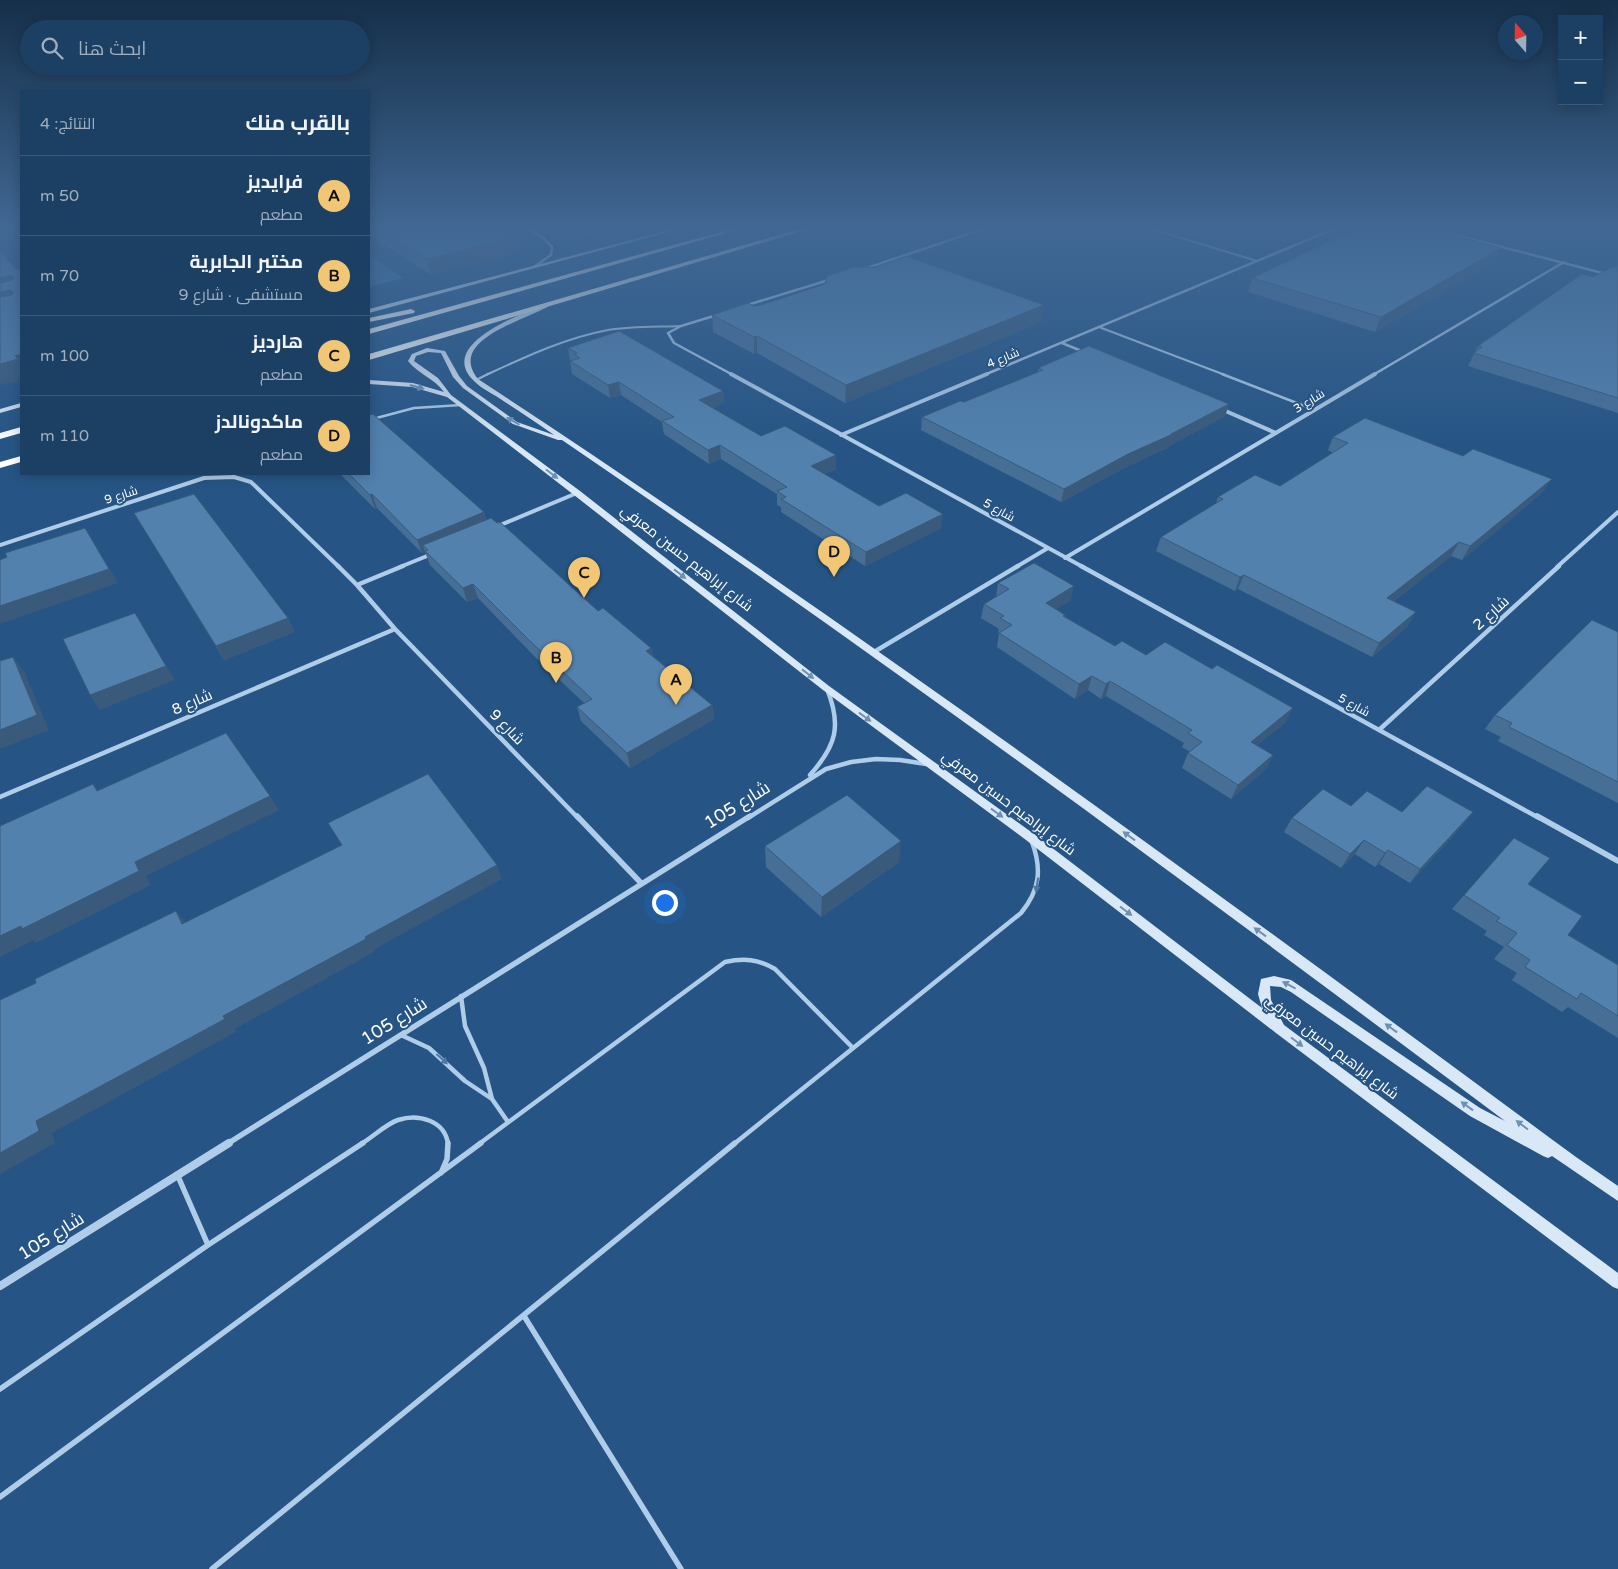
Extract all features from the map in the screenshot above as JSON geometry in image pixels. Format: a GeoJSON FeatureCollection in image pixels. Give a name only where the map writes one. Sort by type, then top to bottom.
{"type":"FeatureCollection","features":[{"type":"Feature","properties":{"kind":"highway"},"geometry":{"type":"LineString","coordinates":[[370,320],[458,301]]}},
{"type":"Feature","properties":{"kind":"highway"},"geometry":{"type":"LineString","coordinates":[[370,332],[480,301]]}},
{"type":"Feature","properties":{"kind":"highway"},"geometry":{"type":"LineString","coordinates":[[370,357],[560,301]]}},
{"type":"Feature","properties":{"kind":"highway"},"geometry":{"type":"LineString","coordinates":[[0,436],[20,430]]}},
{"type":"Feature","properties":{"kind":"highway"},"geometry":{"type":"LineString","coordinates":[[0,465],[20,459]]}},
{"type":"Feature","properties":{"kind":"street"},"geometry":{"type":"LineString","coordinates":[[370,311],[406,301]]}},
{"type":"Feature","properties":{"kind":"street"},"geometry":{"type":"LineString","coordinates":[[736,309],[761,301]]}},
{"type":"Feature","properties":{"kind":"street","name":"شارع 4"},"geometry":{"type":"LineString","coordinates":[[842,435],[1160,301]]}},
{"type":"Feature","properties":{"kind":"street","name":"شارع 3"},"geometry":{"type":"LineString","coordinates":[[1065,558],[1498,301]]}},
{"type":"Feature","properties":{"kind":"street"},"geometry":{"type":"LineString","coordinates":[[476,380],[468,369],[467,364],[472,349],[484,336],[518,318],[551,304]]}},
{"type":"Feature","properties":{"kind":"street"},"geometry":{"type":"LineString","coordinates":[[681,326],[718,315]]}},
{"type":"Feature","properties":{"kind":"street","name":"شارع 5"},"geometry":{"type":"LineString","coordinates":[[681,326],[668,333],[674,343],[1618,861]]}},
{"type":"Feature","properties":{"kind":"street"},"geometry":{"type":"LineString","coordinates":[[1062,343],[1088,354]]}},
{"type":"Feature","properties":{"kind":"street"},"geometry":{"type":"LineString","coordinates":[[449,396],[442,385],[432,376],[415,367],[411,361],[414,355],[427,350],[443,352],[456,377],[465,387],[515,423],[575,444]]}},
{"type":"Feature","properties":{"kind":"street","name":"شارع إبراهيم حسين معرفي"},"geometry":{"type":"LineString","coordinates":[[476,380],[575,444],[874,652],[1200,888],[1571,1162],[1618,1194]]}},
{"type":"Feature","properties":{"kind":"street","name":"شارع إبراهيم حسين معرفي"},"geometry":{"type":"LineString","coordinates":[[370,382],[413,385],[449,396],[577,493],[826,688],[1030,837],[1280,1029],[1618,1282]]}},
{"type":"Feature","properties":{"kind":"street"},"geometry":{"type":"LineString","coordinates":[[0,411],[20,405]]}},
{"type":"Feature","properties":{"kind":"street"},"geometry":{"type":"LineString","coordinates":[[1214,406],[1276,433]]}},
{"type":"Feature","properties":{"kind":"street","name":"شارع 9"},"geometry":{"type":"LineString","coordinates":[[0,544],[192,482],[218,476],[237,475],[250,482],[357,586],[395,629],[641,883]]}},
{"type":"Feature","properties":{"kind":"street"},"geometry":{"type":"LineString","coordinates":[[494,528],[577,493]]}},
{"type":"Feature","properties":{"kind":"street","name":"شارع 2"},"geometry":{"type":"LineString","coordinates":[[1379,730],[1618,512]]}},
{"type":"Feature","properties":{"kind":"street"},"geometry":{"type":"LineString","coordinates":[[874,652],[1048,548]]}},
{"type":"Feature","properties":{"kind":"street"},"geometry":{"type":"LineString","coordinates":[[357,586],[439,551]]}},
{"type":"Feature","properties":{"kind":"street","name":"شارع 8"},"geometry":{"type":"LineString","coordinates":[[0,798],[395,629]]}},
{"type":"Feature","properties":{"kind":"street","name":"شارع 105"},"geometry":{"type":"LineString","coordinates":[[804,781],[822,763],[833,744],[837,725],[835,706],[826,688]]}},
{"type":"Feature","properties":{"kind":"street","name":"شارع 105"},"geometry":{"type":"LineString","coordinates":[[0,1286],[826,768],[850,761],[877,758],[904,759],[930,764]]}},
{"type":"Feature","properties":{"kind":"street"},"geometry":{"type":"LineString","coordinates":[[1280,1029],[1266,1002],[1262,989],[1265,982],[1271,980],[1280,980],[1299,991],[1475,1112],[1500,1127],[1571,1162]]}},
{"type":"Feature","properties":{"kind":"lane"},"geometry":{"type":"LineString","coordinates":[[476,380],[543,349],[572,338],[609,330],[681,326]]}},
{"type":"Feature","properties":{"kind":"lane"},"geometry":{"type":"LineString","coordinates":[[1099,327],[1315,410]]}},
{"type":"Feature","properties":{"kind":"lane"},"geometry":{"type":"LineString","coordinates":[[370,420],[415,407],[440,404],[461,405]]}},
{"type":"Feature","properties":{"kind":"lane"},"geometry":{"type":"LineString","coordinates":[[212,1569],[923,990],[1021,913],[1030,904],[1039,883],[1038,861],[1030,837]]}},
{"type":"Feature","properties":{"kind":"lane"},"geometry":{"type":"LineString","coordinates":[[0,1497],[440,1176],[508,1122],[725,962],[752,958],[764,962],[774,969],[853,1048]]}},
{"type":"Feature","properties":{"kind":"lane"},"geometry":{"type":"LineString","coordinates":[[461,996],[468,1033],[484,1068],[492,1099],[508,1122]]}},
{"type":"Feature","properties":{"kind":"lane"},"geometry":{"type":"LineString","coordinates":[[400,1035],[430,1048],[465,1081],[492,1099]]}},
{"type":"Feature","properties":{"kind":"lane"},"geometry":{"type":"LineString","coordinates":[[0,1389],[208,1245],[398,1120],[423,1117],[434,1121],[443,1128],[448,1138],[449,1150],[440,1176]]}},
{"type":"Feature","properties":{"kind":"lane"},"geometry":{"type":"LineString","coordinates":[[177,1174],[208,1245]]}},
{"type":"Feature","properties":{"kind":"lane"},"geometry":{"type":"LineString","coordinates":[[524,1316],[680,1569]]}},
{"type":"Feature","properties":{"kind":"building"},"geometry":{"type":"Polygon","coordinates":[[[0,301],[20,301],[20,354],[15,356],[18,359],[0,364],[0,301]]]}},
{"type":"Feature","properties":{"kind":"building"},"geometry":{"type":"Polygon","coordinates":[[[773,301],[1033,301],[1044,305],[846,385],[757,336],[754,337],[712,315],[748,303],[754,306],[773,301]]]}},
{"type":"Feature","properties":{"kind":"building"},"geometry":{"type":"Polygon","coordinates":[[[1329,301],[1408,301],[1381,317],[1329,301]]]}},
{"type":"Feature","properties":{"kind":"building"},"geometry":{"type":"Polygon","coordinates":[[[1543,301],[1618,301],[1618,398],[1474,353],[1482,347],[1478,346],[1543,301]]]}},
{"type":"Feature","properties":{"kind":"building"},"geometry":{"type":"Polygon","coordinates":[[[619,331],[723,391],[699,400],[761,436],[785,426],[836,455],[811,466],[879,506],[906,493],[943,514],[866,552],[781,499],[786,497],[777,491],[787,487],[720,445],[708,450],[662,421],[674,417],[619,382],[608,385],[570,361],[580,358],[574,354],[577,353],[568,348],[619,331]]]}},
{"type":"Feature","properties":{"kind":"building"},"geometry":{"type":"Polygon","coordinates":[[[1089,346],[1229,404],[1171,434],[1173,434],[1128,454],[1064,489],[922,417],[1043,370],[1038,368],[1089,346]]]}},
{"type":"Feature","properties":{"kind":"building"},"geometry":{"type":"Polygon","coordinates":[[[373,414],[484,512],[417,540],[372,494],[370,495],[350,475],[370,475],[370,415],[373,414]]]}},
{"type":"Feature","properties":{"kind":"building"},"geometry":{"type":"Polygon","coordinates":[[[1365,418],[1463,456],[1473,449],[1552,479],[1470,546],[1459,542],[1387,598],[1416,612],[1379,643],[1244,575],[1240,577],[1161,537],[1223,499],[1218,497],[1255,475],[1280,486],[1348,443],[1333,437],[1365,418]]]}},
{"type":"Feature","properties":{"kind":"building"},"geometry":{"type":"Polygon","coordinates":[[[194,494],[288,618],[216,646],[134,513],[194,494]]]}},
{"type":"Feature","properties":{"kind":"building"},"geometry":{"type":"Polygon","coordinates":[[[491,518],[497,523],[500,522],[598,611],[603,608],[651,648],[646,651],[712,705],[627,753],[577,707],[592,699],[473,584],[463,588],[425,551],[428,550],[423,545],[491,518]]]}},
{"type":"Feature","properties":{"kind":"building"},"geometry":{"type":"Polygon","coordinates":[[[85,528],[109,569],[0,606],[0,560],[7,557],[5,553],[85,528]]]}},
{"type":"Feature","properties":{"kind":"building"},"geometry":{"type":"Polygon","coordinates":[[[1034,563],[1074,586],[1046,603],[1065,615],[1063,616],[1115,646],[1122,641],[1146,655],[1165,642],[1212,669],[1217,665],[1293,708],[1251,742],[1273,755],[1238,785],[1188,753],[1202,742],[1188,733],[1192,730],[1110,681],[1106,684],[1092,676],[1079,684],[999,633],[1012,625],[1000,618],[1004,616],[984,604],[1009,589],[998,583],[1034,563]]]}},
{"type":"Feature","properties":{"kind":"building"},"geometry":{"type":"Polygon","coordinates":[[[135,613],[166,666],[90,695],[63,639],[135,613]]]}},
{"type":"Feature","properties":{"kind":"building"},"geometry":{"type":"Polygon","coordinates":[[[1592,620],[1618,632],[1618,782],[1509,727],[1512,723],[1495,715],[1592,620]]]}},
{"type":"Feature","properties":{"kind":"building"},"geometry":{"type":"Polygon","coordinates":[[[13,657],[37,715],[0,730],[0,661],[13,657]]]}},
{"type":"Feature","properties":{"kind":"building"},"geometry":{"type":"Polygon","coordinates":[[[226,733],[270,796],[135,862],[139,871],[22,929],[21,926],[0,936],[0,826],[93,784],[97,791],[226,733]]]}},
{"type":"Feature","properties":{"kind":"building"},"geometry":{"type":"Polygon","coordinates":[[[428,774],[497,865],[365,937],[366,939],[223,1016],[225,1019],[36,1121],[39,1131],[0,1153],[0,1000],[36,983],[35,979],[176,911],[182,924],[342,845],[328,823],[428,774]]]}},
{"type":"Feature","properties":{"kind":"building"},"geometry":{"type":"Polygon","coordinates":[[[1427,786],[1473,812],[1420,869],[1388,850],[1385,853],[1364,840],[1350,854],[1292,818],[1323,789],[1351,806],[1367,791],[1402,812],[1427,786]]]}},
{"type":"Feature","properties":{"kind":"building"},"geometry":{"type":"Polygon","coordinates":[[[847,795],[901,841],[822,897],[765,846],[847,795]]]}},
{"type":"Feature","properties":{"kind":"building"},"geometry":{"type":"Polygon","coordinates":[[[1514,838],[1550,858],[1528,884],[1582,916],[1568,935],[1618,965],[1618,1016],[1581,993],[1577,999],[1525,967],[1530,960],[1507,945],[1517,933],[1496,921],[1500,918],[1464,895],[1514,838]]]}},
{"type":"Feature","properties":{"kind":"place","name":"ماكدونالدز"},"geometry":{"type":"Point","coordinates":[834,577]}},
{"type":"Feature","properties":{"kind":"place","name":"هارديز"},"geometry":{"type":"Point","coordinates":[584,598]}},
{"type":"Feature","properties":{"kind":"place","name":"مختبر الجابرية"},"geometry":{"type":"Point","coordinates":[556,683]}},
{"type":"Feature","properties":{"kind":"place","name":"فرايديز"},"geometry":{"type":"Point","coordinates":[676,705]}}]}
